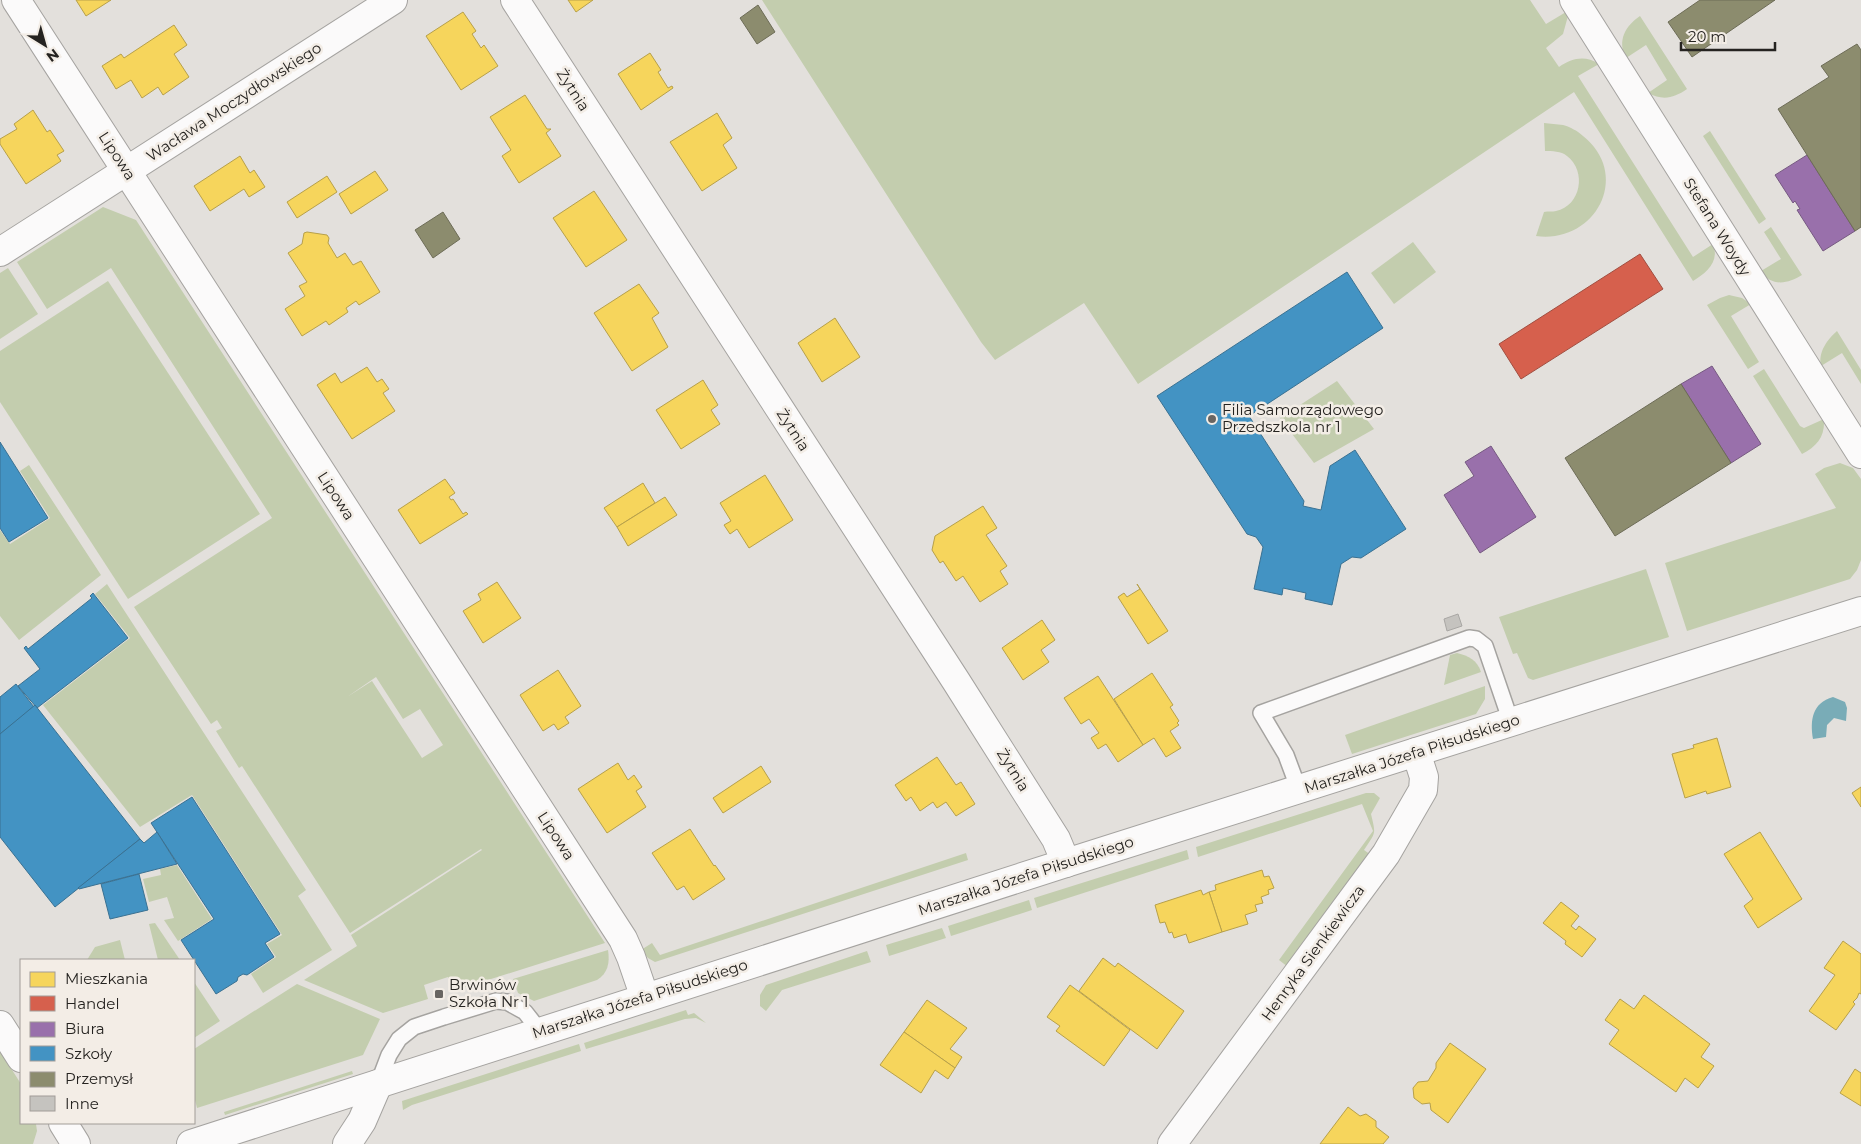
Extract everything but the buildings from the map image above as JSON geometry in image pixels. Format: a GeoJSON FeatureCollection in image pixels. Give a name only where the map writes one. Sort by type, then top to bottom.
{"type":"FeatureCollection","features":[{"type":"Feature","properties":{"kind":"street","name":"Lipowa"},"geometry":{"type":"LineString","coordinates":[[16,0],[623,939],[632,956],[645,998]]}},
{"type":"Feature","properties":{"kind":"street","name":"Wacława Moczydłowskiego"},"geometry":{"type":"LineString","coordinates":[[0,252],[393,0]]}},
{"type":"Feature","properties":{"kind":"street","name":"Żytnia"},"geometry":{"type":"LineString","coordinates":[[515,0],[956,681],[1056,838],[1066,863]]}},
{"type":"Feature","properties":{"kind":"street","name":"Stefana Woydy"},"geometry":{"type":"LineString","coordinates":[[1574,0],[1861,454]]}},
{"type":"Feature","properties":{"kind":"street","name":"Marszałka Józefa Piłsudskiego"},"geometry":{"type":"LineString","coordinates":[[191,1144],[1066,863],[1861,611]]}},
{"type":"Feature","properties":{"kind":"street","name":"Henryka Sienkiewicza"},"geometry":{"type":"LineString","coordinates":[[1172,1144],[1386,854],[1423,790],[1424,777],[1416,752]]}},
{"type":"Feature","properties":{"kind":"street"},"geometry":{"type":"LineString","coordinates":[[0,1025],[20,1056]]}},
{"type":"Feature","properties":{"kind":"street"},"geometry":{"type":"LineString","coordinates":[[346,1144],[362,1121],[378,1084]]}},
{"type":"Feature","properties":{"kind":"street"},"geometry":{"type":"LineString","coordinates":[[64,1124],[76,1144]]}},
{"type":"Feature","properties":{"kind":"lane"},"geometry":{"type":"LineString","coordinates":[[1299,790],[1286,755],[1261,713],[1469,638],[1476,639],[1485,646],[1512,722]]}},
{"type":"Feature","properties":{"kind":"lane"},"geometry":{"type":"LineString","coordinates":[[378,1084],[389,1054],[399,1039],[414,1027],[444,1017],[496,1000],[507,1002],[525,1012],[540,1031]]}},
{"type":"Feature","properties":{"kind":"green space"},"geometry":{"type":"Polygon","coordinates":[[[762,0],[1530,0],[1546,24],[1566,12],[1568,16],[1563,34],[1546,48],[1559,67],[1569,61],[1579,59],[1589,59],[1599,64],[1578,76],[1693,257],[1713,244],[1715,256],[1707,271],[1693,281],[1574,92],[1138,384],[1084,303],[995,360],[981,342],[762,0]]]}},
{"type":"Feature","properties":{"kind":"green space"},"geometry":{"type":"Polygon","coordinates":[[[1640,16],[1687,89],[1678,95],[1664,98],[1648,93],[1667,80],[1646,45],[1626,58],[1623,52],[1624,34],[1630,24],[1640,16]]]}},
{"type":"Feature","properties":{"kind":"green space"},"geometry":{"type":"Polygon","coordinates":[[[1544,123],[1563,125],[1579,132],[1598,152],[1605,169],[1605,187],[1600,204],[1590,218],[1576,229],[1557,236],[1536,236],[1544,212],[1556,211],[1564,208],[1571,202],[1576,195],[1579,179],[1573,162],[1565,154],[1545,151],[1544,123]]]}},
{"type":"Feature","properties":{"kind":"green space"},"geometry":{"type":"Polygon","coordinates":[[[1710,131],[1766,219],[1759,224],[1703,136],[1710,131]]]}},
{"type":"Feature","properties":{"kind":"green space"},"geometry":{"type":"Polygon","coordinates":[[[103,207],[136,220],[605,943],[453,991],[448,977],[424,985],[428,999],[383,1013],[304,980],[357,946],[351,935],[482,850],[350,933],[242,766],[239,768],[216,731],[222,728],[217,720],[211,724],[134,607],[272,518],[111,268],[47,309],[17,262],[103,207]],[[376,677],[347,697],[372,681],[422,758],[443,745],[420,709],[403,719],[376,677]]]}},
{"type":"Feature","properties":{"kind":"green space"},"geometry":{"type":"Polygon","coordinates":[[[1771,227],[1802,275],[1786,282],[1775,282],[1770,280],[1761,271],[1781,259],[1764,232],[1771,227]]]}},
{"type":"Feature","properties":{"kind":"green space"},"geometry":{"type":"Polygon","coordinates":[[[1413,242],[1436,272],[1394,304],[1371,273],[1413,242]]]}},
{"type":"Feature","properties":{"kind":"green space"},"geometry":{"type":"Polygon","coordinates":[[[8,268],[38,314],[0,339],[0,273],[8,268]]]}},
{"type":"Feature","properties":{"kind":"green space"},"geometry":{"type":"Polygon","coordinates":[[[108,281],[260,514],[128,599],[0,402],[0,351],[108,281]]]}},
{"type":"Feature","properties":{"kind":"green space"},"geometry":{"type":"Polygon","coordinates":[[[1729,295],[1742,298],[1751,304],[1731,316],[1759,362],[1748,369],[1707,305],[1729,295]]]}},
{"type":"Feature","properties":{"kind":"green space"},"geometry":{"type":"Polygon","coordinates":[[[1837,331],[1861,370],[1861,384],[1842,353],[1821,366],[1822,351],[1837,331]]]}},
{"type":"Feature","properties":{"kind":"green space"},"geometry":{"type":"Polygon","coordinates":[[[1764,369],[1800,426],[1804,428],[1824,419],[1823,431],[1819,440],[1812,448],[1802,454],[1753,376],[1764,369]]]}},
{"type":"Feature","properties":{"kind":"green space"},"geometry":{"type":"Polygon","coordinates":[[[1337,381],[1374,429],[1314,463],[1280,418],[1337,381]]]}},
{"type":"Feature","properties":{"kind":"green space"},"geometry":{"type":"Polygon","coordinates":[[[1840,463],[1853,468],[1861,479],[1861,560],[1857,570],[1850,579],[1687,631],[1665,563],[1836,508],[1815,474],[1824,468],[1840,463]]]}},
{"type":"Feature","properties":{"kind":"green space"},"geometry":{"type":"Polygon","coordinates":[[[29,465],[101,575],[19,640],[0,616],[0,530],[10,544],[50,518],[20,471],[29,465]]]}},
{"type":"Feature","properties":{"kind":"green space"},"geometry":{"type":"Polygon","coordinates":[[[1646,569],[1669,637],[1533,680],[1528,678],[1517,653],[1513,654],[1499,617],[1646,569]]]}},
{"type":"Feature","properties":{"kind":"green space"},"geometry":{"type":"Polygon","coordinates":[[[107,584],[306,890],[298,896],[332,950],[263,993],[251,974],[276,957],[267,944],[282,935],[192,795],[140,827],[43,705],[130,638],[95,594],[107,584]]]}},
{"type":"Feature","properties":{"kind":"green space"},"geometry":{"type":"Polygon","coordinates":[[[1457,653],[1472,659],[1481,672],[1444,685],[1450,655],[1457,653]]]}},
{"type":"Feature","properties":{"kind":"green space"},"geometry":{"type":"Polygon","coordinates":[[[1485,686],[1485,699],[1476,714],[1352,754],[1345,735],[1485,686]]]}},
{"type":"Feature","properties":{"kind":"green space"},"geometry":{"type":"Polygon","coordinates":[[[1366,793],[1374,793],[1380,798],[1371,814],[1374,833],[1364,850],[1371,855],[1343,888],[1343,893],[1288,967],[1279,960],[1373,831],[1362,804],[1198,857],[1196,847],[1366,793]]]}},
{"type":"Feature","properties":{"kind":"green space"},"geometry":{"type":"Polygon","coordinates":[[[1187,850],[1189,859],[1037,908],[1034,898],[1187,850]]]}},
{"type":"Feature","properties":{"kind":"green space"},"geometry":{"type":"Polygon","coordinates":[[[966,853],[968,860],[655,962],[648,958],[641,950],[652,943],[660,955],[966,853]]]}},
{"type":"Feature","properties":{"kind":"green space"},"geometry":{"type":"Polygon","coordinates":[[[177,865],[212,919],[178,941],[164,920],[174,918],[167,897],[149,902],[143,879],[161,875],[160,869],[177,865]]]}},
{"type":"Feature","properties":{"kind":"green space"},"geometry":{"type":"Polygon","coordinates":[[[1029,900],[1032,910],[951,936],[948,926],[1029,900]]]}},
{"type":"Feature","properties":{"kind":"green space"},"geometry":{"type":"Polygon","coordinates":[[[155,923],[179,959],[158,959],[149,924],[155,923]]]}},
{"type":"Feature","properties":{"kind":"green space"},"geometry":{"type":"Polygon","coordinates":[[[942,928],[946,938],[889,956],[886,945],[942,928]]]}},
{"type":"Feature","properties":{"kind":"green space"},"geometry":{"type":"Polygon","coordinates":[[[120,940],[125,959],[88,959],[95,947],[120,940]]]}},
{"type":"Feature","properties":{"kind":"green space"},"geometry":{"type":"Polygon","coordinates":[[[608,950],[609,959],[607,967],[604,974],[597,980],[534,1001],[518,993],[513,979],[608,950]]]}},
{"type":"Feature","properties":{"kind":"green space"},"geometry":{"type":"Polygon","coordinates":[[[867,951],[871,962],[782,990],[766,1011],[760,1006],[760,995],[766,985],[867,951]]]}},
{"type":"Feature","properties":{"kind":"green space"},"geometry":{"type":"Polygon","coordinates":[[[195,984],[220,1021],[195,1037],[195,984]]]}},
{"type":"Feature","properties":{"kind":"green space"},"geometry":{"type":"Polygon","coordinates":[[[297,984],[380,1019],[363,1055],[197,1108],[195,1100],[195,1048],[297,984]]]}},
{"type":"Feature","properties":{"kind":"green space"},"geometry":{"type":"Polygon","coordinates":[[[686,1010],[688,1015],[694,1013],[706,1023],[696,1018],[685,1019],[586,1049],[584,1043],[686,1010]]]}},
{"type":"Feature","properties":{"kind":"green space"},"geometry":{"type":"Polygon","coordinates":[[[579,1044],[581,1051],[412,1105],[403,1110],[402,1101],[579,1044]]]}},
{"type":"Feature","properties":{"kind":"green space"},"geometry":{"type":"Polygon","coordinates":[[[0,1051],[20,1082],[20,1124],[36,1124],[37,1131],[33,1144],[0,1144],[0,1051]]]}},
{"type":"Feature","properties":{"kind":"green space"},"geometry":{"type":"Polygon","coordinates":[[[352,1071],[353,1074],[225,1115],[224,1112],[352,1071]]]}},
{"type":"Feature","properties":{"kind":"water"},"geometry":{"type":"Polygon","coordinates":[[[1833,697],[1845,702],[1847,708],[1846,721],[1834,718],[1827,725],[1826,737],[1813,739],[1812,719],[1814,713],[1821,703],[1833,697]]]}},
{"type":"Feature","properties":{"kind":"place","name":"Filia Samorządowego Przedszkola nr 1"},"geometry":{"type":"Point","coordinates":[1212,419]}},
{"type":"Feature","properties":{"kind":"place","name":"Brwinów Szkoła Nr 1"},"geometry":{"type":"Point","coordinates":[439,994]}}]}
